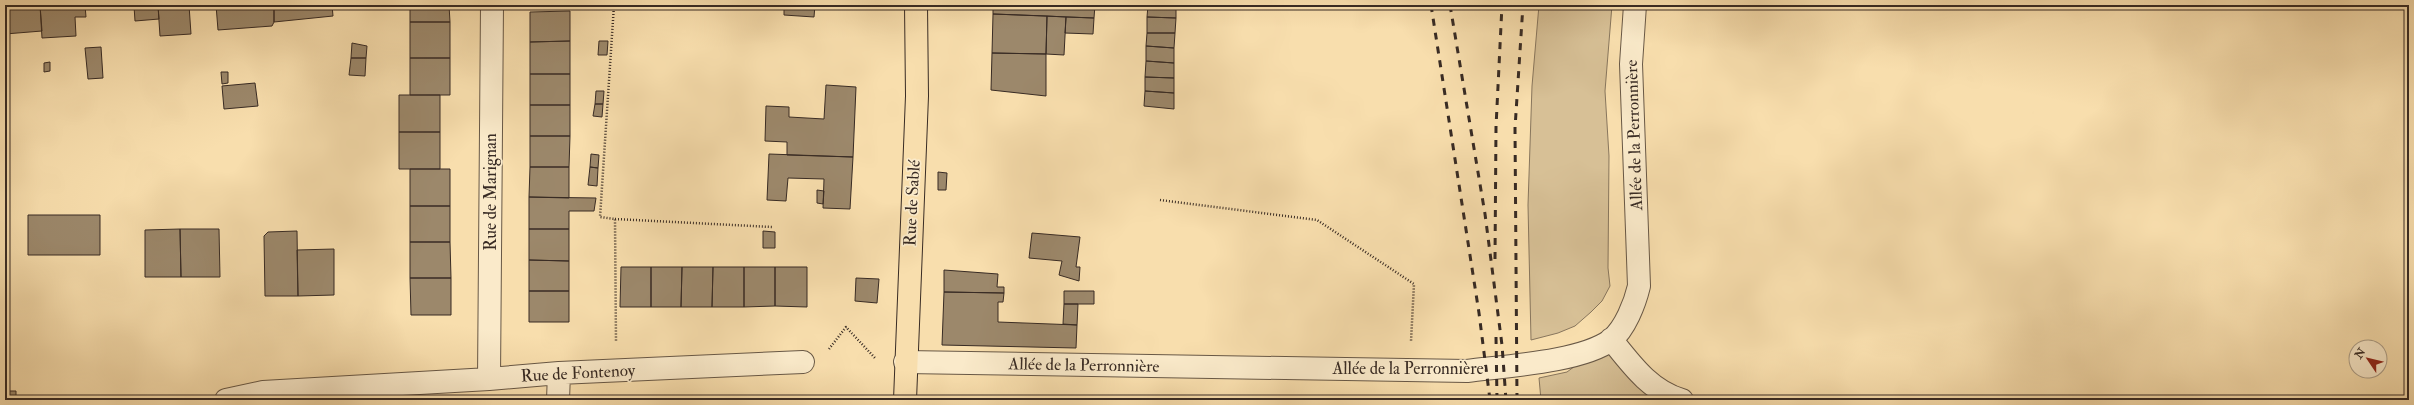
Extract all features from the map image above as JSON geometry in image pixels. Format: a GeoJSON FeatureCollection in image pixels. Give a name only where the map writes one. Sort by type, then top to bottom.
{"type":"FeatureCollection","features":[{"type":"Feature","properties":{"kind":"main road","name":"Rue de Sablé"},"geometry":{"type":"LineString","coordinates":[[905,396],[905,362],[918,96],[916,5]]}},
{"type":"Feature","properties":{"kind":"street","name":"Rue de Marignan"},"geometry":{"type":"LineString","coordinates":[[489,379],[492,5]]}},
{"type":"Feature","properties":{"kind":"street","name":"Allée de la Perronnière"},"geometry":{"type":"LineString","coordinates":[[905,362],[1467,371],[1572,355],[1611,339],[1633,310],[1639,286],[1630,64],[1635,5]]}},
{"type":"Feature","properties":{"kind":"street"},"geometry":{"type":"LineString","coordinates":[[1611,339],[1641,376],[1666,396],[1682,400]]}},
{"type":"Feature","properties":{"kind":"street","name":"Rue de Fontenoy"},"geometry":{"type":"LineString","coordinates":[[226,400],[263,392],[489,379],[559,373],[803,362]]}},
{"type":"Feature","properties":{"kind":"street"},"geometry":{"type":"LineString","coordinates":[[558,400],[559,373]]}},
{"type":"Feature","properties":{"kind":"path"},"geometry":{"type":"LineString","coordinates":[[614,5],[600,216],[615,219],[772,228]]}},
{"type":"Feature","properties":{"kind":"path"},"geometry":{"type":"LineString","coordinates":[[1160,200],[1317,220],[1414,284],[1410,370]]}},
{"type":"Feature","properties":{"kind":"path"},"geometry":{"type":"LineString","coordinates":[[615,219],[616,370]]}},
{"type":"Feature","properties":{"kind":"path"},"geometry":{"type":"LineString","coordinates":[[803,362],[820,362],[846,327],[905,396]]}},
{"type":"Feature","properties":{"kind":"shaded area"},"geometry":{"type":"Polygon","coordinates":[[[1539,5],[1612,5],[1605,91],[1609,156],[1608,268],[1610,286],[1602,301],[1575,326],[1558,333],[1531,340],[1528,205],[1532,86],[1539,5]]]}},
{"type":"Feature","properties":{"kind":"shaded area"},"geometry":{"type":"Polygon","coordinates":[[[1611,339],[1682,400],[1541,400],[1539,378],[1567,372],[1611,339]]]}},
{"type":"Feature","properties":{"kind":"building"},"geometry":{"type":"Polygon","coordinates":[[[5,5],[40,5],[42,31],[5,34],[5,5]]]}},
{"type":"Feature","properties":{"kind":"building"},"geometry":{"type":"Polygon","coordinates":[[[40,5],[85,5],[86,17],[75,17],[76,36],[42,38],[40,5]]]}},
{"type":"Feature","properties":{"kind":"building"},"geometry":{"type":"Polygon","coordinates":[[[98,5],[158,5],[159,19],[135,21],[134,6],[98,9],[98,5]]]}},
{"type":"Feature","properties":{"kind":"building"},"geometry":{"type":"Polygon","coordinates":[[[189,5],[191,34],[160,36],[158,6],[189,5]]]}},
{"type":"Feature","properties":{"kind":"building"},"geometry":{"type":"Polygon","coordinates":[[[216,5],[274,5],[274,22],[272,26],[218,30],[216,5]]]}},
{"type":"Feature","properties":{"kind":"building"},"geometry":{"type":"Polygon","coordinates":[[[274,5],[332,5],[333,16],[274,22],[274,5]]]}},
{"type":"Feature","properties":{"kind":"building"},"geometry":{"type":"Polygon","coordinates":[[[410,5],[449,5],[450,22],[410,22],[410,5]]]}},
{"type":"Feature","properties":{"kind":"building"},"geometry":{"type":"Polygon","coordinates":[[[784,5],[815,5],[814,17],[784,15],[784,5]]]}},
{"type":"Feature","properties":{"kind":"building"},"geometry":{"type":"Polygon","coordinates":[[[993,5],[1095,5],[1094,18],[993,14],[993,5]]]}},
{"type":"Feature","properties":{"kind":"building"},"geometry":{"type":"Polygon","coordinates":[[[1148,5],[1176,5],[1176,18],[1147,17],[1148,5]]]}},
{"type":"Feature","properties":{"kind":"building"},"geometry":{"type":"Polygon","coordinates":[[[570,11],[570,41],[530,42],[530,12],[570,11]]]}},
{"type":"Feature","properties":{"kind":"building"},"geometry":{"type":"Polygon","coordinates":[[[993,14],[1047,16],[1046,54],[992,53],[993,14]]]}},
{"type":"Feature","properties":{"kind":"building"},"geometry":{"type":"Polygon","coordinates":[[[1047,16],[1066,17],[1064,55],[1046,54],[1047,16]]]}},
{"type":"Feature","properties":{"kind":"building"},"geometry":{"type":"Polygon","coordinates":[[[1066,17],[1094,18],[1093,34],[1065,33],[1066,17]]]}},
{"type":"Feature","properties":{"kind":"building"},"geometry":{"type":"Polygon","coordinates":[[[1147,17],[1176,18],[1175,33],[1147,33],[1147,17]]]}},
{"type":"Feature","properties":{"kind":"building"},"geometry":{"type":"Polygon","coordinates":[[[410,22],[450,22],[450,58],[410,58],[410,22]]]}},
{"type":"Feature","properties":{"kind":"building"},"geometry":{"type":"Polygon","coordinates":[[[1147,33],[1175,33],[1174,48],[1146,46],[1147,33]]]}},
{"type":"Feature","properties":{"kind":"building"},"geometry":{"type":"Polygon","coordinates":[[[570,41],[570,74],[530,74],[530,42],[570,41]]]}},
{"type":"Feature","properties":{"kind":"building"},"geometry":{"type":"Polygon","coordinates":[[[599,41],[608,41],[607,55],[598,55],[599,41]]]}},
{"type":"Feature","properties":{"kind":"building"},"geometry":{"type":"Polygon","coordinates":[[[352,43],[367,46],[366,58],[351,58],[352,43]]]}},
{"type":"Feature","properties":{"kind":"building"},"geometry":{"type":"Polygon","coordinates":[[[1146,46],[1174,48],[1174,63],[1146,61],[1146,46]]]}},
{"type":"Feature","properties":{"kind":"building"},"geometry":{"type":"Polygon","coordinates":[[[101,47],[103,78],[88,79],[85,48],[101,47]]]}},
{"type":"Feature","properties":{"kind":"building"},"geometry":{"type":"Polygon","coordinates":[[[992,53],[1046,54],[1046,96],[991,90],[992,53]]]}},
{"type":"Feature","properties":{"kind":"building"},"geometry":{"type":"Polygon","coordinates":[[[351,58],[366,58],[365,76],[349,75],[351,58]]]}},
{"type":"Feature","properties":{"kind":"building"},"geometry":{"type":"Polygon","coordinates":[[[410,58],[450,58],[450,95],[410,95],[410,58]]]}},
{"type":"Feature","properties":{"kind":"building"},"geometry":{"type":"Polygon","coordinates":[[[1146,61],[1174,63],[1174,78],[1145,77],[1146,61]]]}},
{"type":"Feature","properties":{"kind":"building"},"geometry":{"type":"Polygon","coordinates":[[[50,62],[50,71],[44,72],[44,63],[50,62]]]}},
{"type":"Feature","properties":{"kind":"building"},"geometry":{"type":"Polygon","coordinates":[[[221,72],[228,72],[228,83],[222,84],[221,72]]]}},
{"type":"Feature","properties":{"kind":"building"},"geometry":{"type":"Polygon","coordinates":[[[530,74],[570,74],[570,105],[530,105],[530,74]]]}},
{"type":"Feature","properties":{"kind":"building"},"geometry":{"type":"Polygon","coordinates":[[[1145,77],[1174,78],[1174,93],[1145,91],[1145,77]]]}},
{"type":"Feature","properties":{"kind":"building"},"geometry":{"type":"Polygon","coordinates":[[[255,83],[258,106],[224,109],[222,86],[255,83]]]}},
{"type":"Feature","properties":{"kind":"building"},"geometry":{"type":"Polygon","coordinates":[[[826,85],[856,87],[853,157],[787,155],[787,142],[765,141],[766,106],[789,107],[789,117],[824,119],[826,85]]]}},
{"type":"Feature","properties":{"kind":"building"},"geometry":{"type":"Polygon","coordinates":[[[596,91],[604,91],[603,104],[595,104],[596,91]]]}},
{"type":"Feature","properties":{"kind":"building"},"geometry":{"type":"Polygon","coordinates":[[[1145,91],[1174,93],[1174,109],[1144,106],[1145,91]]]}},
{"type":"Feature","properties":{"kind":"building"},"geometry":{"type":"Polygon","coordinates":[[[399,95],[440,95],[440,132],[399,132],[399,95]]]}},
{"type":"Feature","properties":{"kind":"building"},"geometry":{"type":"Polygon","coordinates":[[[595,104],[603,104],[602,117],[593,116],[595,104]]]}},
{"type":"Feature","properties":{"kind":"building"},"geometry":{"type":"Polygon","coordinates":[[[530,105],[570,105],[570,136],[530,136],[530,105]]]}},
{"type":"Feature","properties":{"kind":"building"},"geometry":{"type":"Polygon","coordinates":[[[399,132],[440,132],[440,169],[399,169],[399,132]]]}},
{"type":"Feature","properties":{"kind":"building"},"geometry":{"type":"Polygon","coordinates":[[[530,136],[570,136],[569,167],[530,167],[530,136]]]}},
{"type":"Feature","properties":{"kind":"building"},"geometry":{"type":"Polygon","coordinates":[[[591,154],[599,155],[598,168],[590,167],[591,154]]]}},
{"type":"Feature","properties":{"kind":"building"},"geometry":{"type":"Polygon","coordinates":[[[769,154],[853,157],[850,209],[823,208],[824,179],[788,178],[786,201],[767,200],[769,154]]]}},
{"type":"Feature","properties":{"kind":"building"},"geometry":{"type":"Polygon","coordinates":[[[530,167],[569,167],[569,198],[529,197],[530,167]]]}},
{"type":"Feature","properties":{"kind":"building"},"geometry":{"type":"Polygon","coordinates":[[[590,167],[598,168],[597,186],[588,185],[590,167]]]}},
{"type":"Feature","properties":{"kind":"building"},"geometry":{"type":"Polygon","coordinates":[[[410,169],[450,169],[450,206],[410,206],[410,169]]]}},
{"type":"Feature","properties":{"kind":"building"},"geometry":{"type":"Polygon","coordinates":[[[938,172],[947,173],[946,190],[938,190],[938,172]]]}},
{"type":"Feature","properties":{"kind":"building"},"geometry":{"type":"Polygon","coordinates":[[[817,190],[824,191],[823,204],[817,203],[817,190]]]}},
{"type":"Feature","properties":{"kind":"building"},"geometry":{"type":"Polygon","coordinates":[[[529,197],[596,198],[594,211],[569,211],[569,229],[529,229],[529,197]]]}},
{"type":"Feature","properties":{"kind":"building"},"geometry":{"type":"Polygon","coordinates":[[[410,206],[450,206],[450,242],[410,242],[410,206]]]}},
{"type":"Feature","properties":{"kind":"building"},"geometry":{"type":"Polygon","coordinates":[[[28,215],[100,215],[100,255],[28,255],[28,215]]]}},
{"type":"Feature","properties":{"kind":"building"},"geometry":{"type":"Polygon","coordinates":[[[180,229],[181,277],[145,277],[145,230],[180,229]]]}},
{"type":"Feature","properties":{"kind":"building"},"geometry":{"type":"Polygon","coordinates":[[[180,229],[219,229],[220,277],[181,277],[180,229]]]}},
{"type":"Feature","properties":{"kind":"building"},"geometry":{"type":"Polygon","coordinates":[[[529,229],[569,229],[569,261],[529,260],[529,229]]]}},
{"type":"Feature","properties":{"kind":"building"},"geometry":{"type":"Polygon","coordinates":[[[297,231],[298,296],[265,296],[264,236],[268,232],[297,231]]]}},
{"type":"Feature","properties":{"kind":"building"},"geometry":{"type":"Polygon","coordinates":[[[763,231],[775,232],[775,248],[763,248],[763,231]]]}},
{"type":"Feature","properties":{"kind":"building"},"geometry":{"type":"Polygon","coordinates":[[[1032,233],[1080,237],[1076,267],[1080,267],[1079,281],[1059,275],[1062,261],[1029,258],[1032,233]]]}},
{"type":"Feature","properties":{"kind":"building"},"geometry":{"type":"Polygon","coordinates":[[[410,242],[450,242],[451,278],[410,278],[410,242]]]}},
{"type":"Feature","properties":{"kind":"building"},"geometry":{"type":"Polygon","coordinates":[[[334,249],[334,295],[298,296],[297,250],[334,249]]]}},
{"type":"Feature","properties":{"kind":"building"},"geometry":{"type":"Polygon","coordinates":[[[529,260],[569,261],[569,291],[529,291],[529,260]]]}},
{"type":"Feature","properties":{"kind":"building"},"geometry":{"type":"Polygon","coordinates":[[[621,267],[651,267],[651,307],[620,307],[621,267]]]}},
{"type":"Feature","properties":{"kind":"building"},"geometry":{"type":"Polygon","coordinates":[[[651,267],[682,267],[681,307],[651,307],[651,267]]]}},
{"type":"Feature","properties":{"kind":"building"},"geometry":{"type":"Polygon","coordinates":[[[682,267],[713,267],[712,307],[681,307],[682,267]]]}},
{"type":"Feature","properties":{"kind":"building"},"geometry":{"type":"Polygon","coordinates":[[[713,267],[744,267],[744,307],[712,307],[713,267]]]}},
{"type":"Feature","properties":{"kind":"building"},"geometry":{"type":"Polygon","coordinates":[[[744,267],[775,267],[775,306],[744,307],[744,267]]]}},
{"type":"Feature","properties":{"kind":"building"},"geometry":{"type":"Polygon","coordinates":[[[775,267],[807,267],[807,307],[775,306],[775,267]]]}},
{"type":"Feature","properties":{"kind":"building"},"geometry":{"type":"Polygon","coordinates":[[[944,270],[998,274],[997,287],[1004,287],[1004,293],[944,292],[944,270]]]}},
{"type":"Feature","properties":{"kind":"building"},"geometry":{"type":"Polygon","coordinates":[[[410,278],[451,278],[451,315],[411,315],[410,278]]]}},
{"type":"Feature","properties":{"kind":"building"},"geometry":{"type":"Polygon","coordinates":[[[856,278],[879,279],[877,303],[855,301],[856,278]]]}},
{"type":"Feature","properties":{"kind":"building"},"geometry":{"type":"Polygon","coordinates":[[[529,291],[569,291],[569,322],[529,322],[529,291]]]}},
{"type":"Feature","properties":{"kind":"building"},"geometry":{"type":"Polygon","coordinates":[[[1064,291],[1094,291],[1094,304],[1064,304],[1064,291]]]}},
{"type":"Feature","properties":{"kind":"building"},"geometry":{"type":"Polygon","coordinates":[[[944,292],[1004,293],[1003,302],[998,302],[998,322],[1077,325],[1076,348],[942,345],[944,292]]]}},
{"type":"Feature","properties":{"kind":"building"},"geometry":{"type":"Polygon","coordinates":[[[1064,304],[1078,304],[1077,325],[1063,324],[1064,304]]]}},
{"type":"Feature","properties":{"kind":"building"},"geometry":{"type":"Polygon","coordinates":[[[5,391],[16,391],[16,400],[5,400],[5,391]]]}},
{"type":"Feature","properties":{"kind":"railway"},"geometry":{"type":"LineString","coordinates":[[1431,5],[1479,313],[1490,400]]}},
{"type":"Feature","properties":{"kind":"railway"},"geometry":{"type":"LineString","coordinates":[[1450,5],[1485,214],[1502,345],[1506,400]]}},
{"type":"Feature","properties":{"kind":"railway"},"geometry":{"type":"LineString","coordinates":[[1495,259],[1496,127],[1502,5]]}},
{"type":"Feature","properties":{"kind":"railway"},"geometry":{"type":"LineString","coordinates":[[1517,400],[1515,128],[1523,5]]}},
{"type":"Feature","properties":{"kind":"railway"},"geometry":{"type":"LineString","coordinates":[[1496,337],[1497,400]]}}]}
